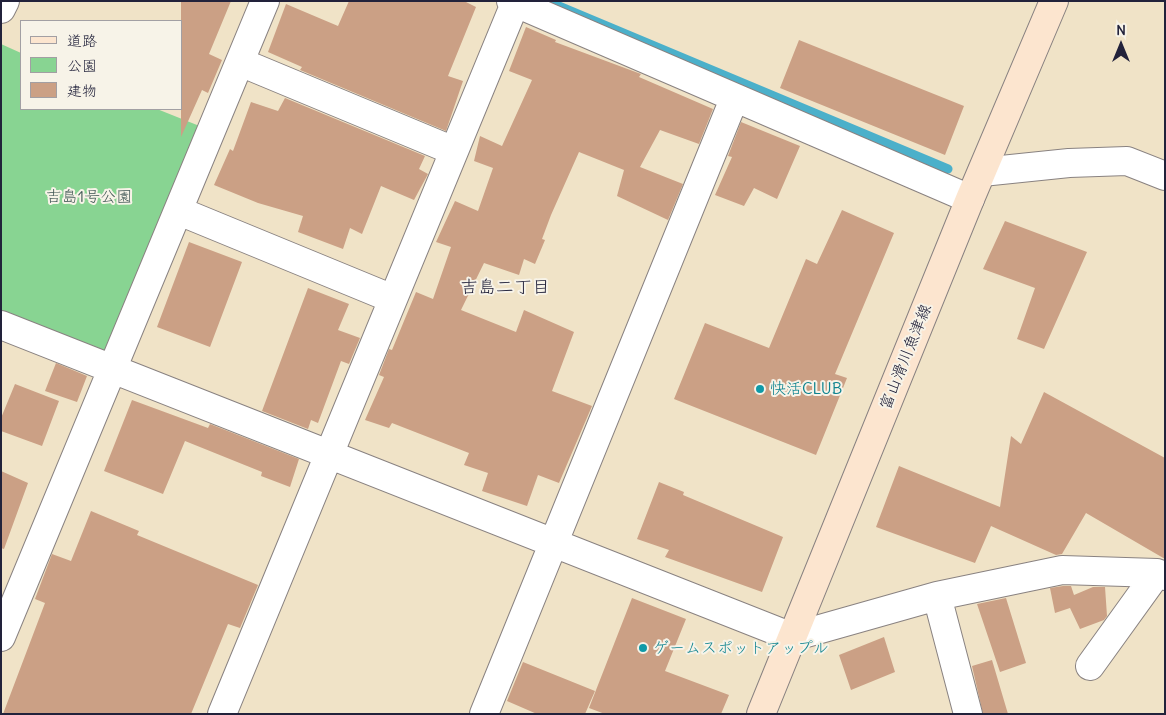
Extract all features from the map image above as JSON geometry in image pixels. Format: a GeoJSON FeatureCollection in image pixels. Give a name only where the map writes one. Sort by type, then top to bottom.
{"type":"FeatureCollection","features":[{"type":"Feature","properties":{"kind":"main road","name":"富山滑川魚津線"},"geometry":{"type":"LineString","coordinates":[[761,714],[970,199],[1054,1]]}},
{"type":"Feature","properties":{"kind":"street"},"geometry":{"type":"LineString","coordinates":[[1,9],[5,1]]}},
{"type":"Feature","properties":{"kind":"street"},"geometry":{"type":"LineString","coordinates":[[1,637],[114,369],[265,1]]}},
{"type":"Feature","properties":{"kind":"street"},"geometry":{"type":"LineString","coordinates":[[222,714],[514,2],[734,99],[970,199]]}},
{"type":"Feature","properties":{"kind":"street"},"geometry":{"type":"LineString","coordinates":[[240,62],[454,151]]}},
{"type":"Feature","properties":{"kind":"street"},"geometry":{"type":"LineString","coordinates":[[484,714],[734,99]]}},
{"type":"Feature","properties":{"kind":"street"},"geometry":{"type":"LineString","coordinates":[[982,172],[1070,163],[1127,161],[1165,176]]}},
{"type":"Feature","properties":{"kind":"street"},"geometry":{"type":"LineString","coordinates":[[179,211],[393,299]]}},
{"type":"Feature","properties":{"kind":"street"},"geometry":{"type":"LineString","coordinates":[[1,325],[792,637],[937,596],[1062,570],[1161,575]]}},
{"type":"Feature","properties":{"kind":"street"},"geometry":{"type":"LineString","coordinates":[[1090,666],[1161,575]]}},
{"type":"Feature","properties":{"kind":"street"},"geometry":{"type":"LineString","coordinates":[[937,596],[968,714]]}},
{"type":"Feature","properties":{"kind":"green space","name":"吉島1号公園"},"geometry":{"type":"Polygon","coordinates":[[[1,44],[20,53],[20,110],[160,110],[212,131],[114,369],[1,325],[1,44]]]}},
{"type":"Feature","properties":{"kind":"building"},"geometry":{"type":"Polygon","coordinates":[[[181,1],[231,1],[209,54],[222,60],[208,93],[202,90],[181,137],[182,20],[181,1]]]}},
{"type":"Feature","properties":{"kind":"building"},"geometry":{"type":"Polygon","coordinates":[[[349,1],[464,1],[476,7],[448,76],[463,81],[446,131],[300,70],[302,67],[268,52],[286,4],[338,26],[349,1]]]}},
{"type":"Feature","properties":{"kind":"building"},"geometry":{"type":"Polygon","coordinates":[[[526,27],[556,40],[555,42],[641,74],[639,77],[713,109],[699,144],[660,130],[640,167],[683,184],[668,220],[617,196],[624,170],[579,152],[551,215],[542,239],[545,240],[535,264],[524,259],[519,275],[484,263],[461,310],[516,332],[524,310],[574,332],[552,391],[592,406],[559,483],[538,475],[527,506],[482,491],[488,473],[464,465],[469,453],[392,423],[389,428],[365,420],[384,377],[379,375],[389,349],[392,350],[416,292],[433,299],[451,247],[436,242],[455,201],[478,211],[493,168],[474,161],[480,136],[502,146],[532,80],[509,71],[526,27]]]}},
{"type":"Feature","properties":{"kind":"building"},"geometry":{"type":"Polygon","coordinates":[[[799,40],[964,106],[945,155],[780,88],[799,40]]]}},
{"type":"Feature","properties":{"kind":"building"},"geometry":{"type":"Polygon","coordinates":[[[285,98],[425,156],[419,169],[428,174],[414,200],[381,186],[362,234],[350,228],[343,249],[298,232],[303,216],[258,203],[214,185],[230,149],[233,151],[251,102],[278,111],[285,98]]]}},
{"type":"Feature","properties":{"kind":"building"},"geometry":{"type":"Polygon","coordinates":[[[741,122],[800,146],[777,199],[754,188],[744,206],[715,195],[732,157],[728,156],[741,122]]]}},
{"type":"Feature","properties":{"kind":"building"},"geometry":{"type":"Polygon","coordinates":[[[842,210],[894,233],[835,374],[847,378],[816,455],[674,399],[705,323],[769,348],[806,259],[817,264],[842,210]]]}},
{"type":"Feature","properties":{"kind":"building"},"geometry":{"type":"Polygon","coordinates":[[[1005,221],[1087,252],[1044,349],[1017,339],[1035,288],[983,269],[1005,221]]]}},
{"type":"Feature","properties":{"kind":"building"},"geometry":{"type":"Polygon","coordinates":[[[189,242],[242,262],[210,347],[157,327],[189,242]]]}},
{"type":"Feature","properties":{"kind":"building"},"geometry":{"type":"Polygon","coordinates":[[[308,288],[349,304],[338,330],[360,338],[349,364],[341,361],[318,423],[311,420],[308,429],[262,411],[308,288]]]}},
{"type":"Feature","properties":{"kind":"building"},"geometry":{"type":"Polygon","coordinates":[[[56,363],[87,376],[77,402],[45,391],[56,363]]]}},
{"type":"Feature","properties":{"kind":"building"},"geometry":{"type":"Polygon","coordinates":[[[15,384],[59,401],[42,446],[1,431],[1,418],[15,384]]]}},
{"type":"Feature","properties":{"kind":"building"},"geometry":{"type":"Polygon","coordinates":[[[1044,392],[1165,458],[1165,559],[1086,513],[1062,554],[1056,555],[991,526],[975,563],[876,527],[899,466],[1000,507],[1011,436],[1021,444],[1044,392]]]}},
{"type":"Feature","properties":{"kind":"building"},"geometry":{"type":"Polygon","coordinates":[[[132,400],[208,428],[210,424],[299,459],[290,487],[261,476],[262,472],[185,441],[163,494],[104,471],[132,400]]]}},
{"type":"Feature","properties":{"kind":"building"},"geometry":{"type":"Polygon","coordinates":[[[1,471],[28,483],[4,549],[1,548],[1,471]]]}},
{"type":"Feature","properties":{"kind":"building"},"geometry":{"type":"Polygon","coordinates":[[[659,482],[684,492],[683,495],[783,537],[762,592],[665,557],[669,550],[637,539],[659,482]]]}},
{"type":"Feature","properties":{"kind":"building"},"geometry":{"type":"Polygon","coordinates":[[[91,511],[139,531],[137,535],[258,585],[240,628],[228,624],[191,714],[3,714],[45,603],[35,599],[52,554],[71,561],[91,511]]]}},
{"type":"Feature","properties":{"kind":"building"},"geometry":{"type":"Polygon","coordinates":[[[1071,586],[1074,595],[1093,587],[1105,587],[1107,616],[1104,620],[1080,629],[1070,608],[1055,613],[1050,588],[1071,586]]]}},
{"type":"Feature","properties":{"kind":"building"},"geometry":{"type":"Polygon","coordinates":[[[632,598],[686,619],[665,671],[729,695],[721,714],[605,714],[589,708],[632,598]]]}},
{"type":"Feature","properties":{"kind":"building"},"geometry":{"type":"Polygon","coordinates":[[[1006,598],[1026,663],[1000,672],[977,604],[1006,598]]]}},
{"type":"Feature","properties":{"kind":"building"},"geometry":{"type":"Polygon","coordinates":[[[884,637],[895,672],[851,690],[839,655],[884,637]]]}},
{"type":"Feature","properties":{"kind":"building"},"geometry":{"type":"Polygon","coordinates":[[[992,660],[1008,714],[983,714],[972,666],[992,660]]]}},
{"type":"Feature","properties":{"kind":"building"},"geometry":{"type":"Polygon","coordinates":[[[523,662],[595,691],[585,714],[537,714],[507,701],[523,662]]]}},
{"type":"Feature","properties":{"kind":"waterway"},"geometry":{"type":"LineString","coordinates":[[547,1],[948,169]]}},
{"type":"Feature","properties":{"kind":"place","name":"快活CLUB"},"geometry":{"type":"Point","coordinates":[760,389]}},
{"type":"Feature","properties":{"kind":"place","name":"ゲームスポットアップル"},"geometry":{"type":"Point","coordinates":[643,648]}},
{"type":"Feature","properties":{"kind":"district","name":"吉島二丁目"},"geometry":{"type":"Point","coordinates":[505,288]}}]}
